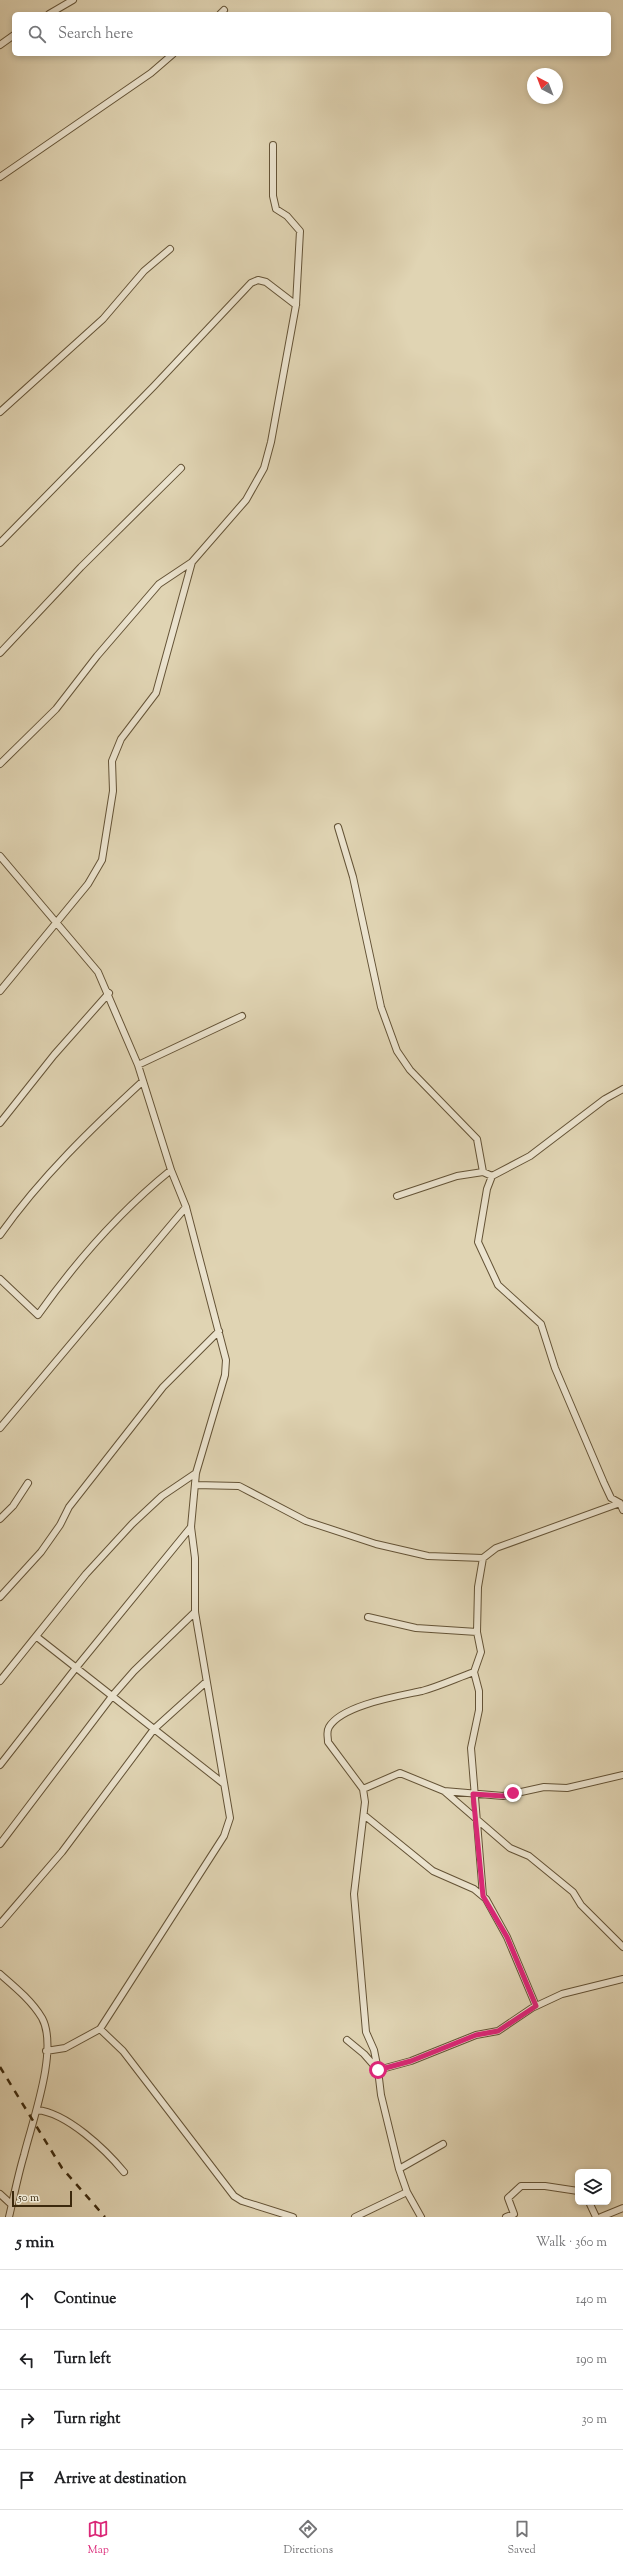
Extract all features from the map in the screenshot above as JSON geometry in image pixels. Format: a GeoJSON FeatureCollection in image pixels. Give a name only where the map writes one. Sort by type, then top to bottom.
{"type":"FeatureCollection","features":[{"type":"Feature","properties":{"kind":"street"},"geometry":{"type":"LineString","coordinates":[[52,12],[72,0]]}},
{"type":"Feature","properties":{"kind":"street"},"geometry":{"type":"LineString","coordinates":[[0,45],[12,36]]}},
{"type":"Feature","properties":{"kind":"street"},"geometry":{"type":"LineString","coordinates":[[0,177],[151,73],[171,56]]}},
{"type":"Feature","properties":{"kind":"street"},"geometry":{"type":"LineString","coordinates":[[0,764],[56,709],[97,656],[160,584],[192,562],[246,500],[264,468],[271,442],[296,305],[300,230],[287,216],[276,209],[273,196],[273,145]]}},
{"type":"Feature","properties":{"kind":"street"},"geometry":{"type":"LineString","coordinates":[[0,412],[103,318],[144,271],[170,248]]}},
{"type":"Feature","properties":{"kind":"street"},"geometry":{"type":"LineString","coordinates":[[0,543],[154,386],[251,284],[258,280],[266,282],[296,305]]}},
{"type":"Feature","properties":{"kind":"street"},"geometry":{"type":"LineString","coordinates":[[0,653],[81,567],[181,468]]}},
{"type":"Feature","properties":{"kind":"street"},"geometry":{"type":"LineString","coordinates":[[0,991],[54,923],[88,884],[102,860],[112,792],[112,761],[121,739],[156,693],[192,562]]}},
{"type":"Feature","properties":{"kind":"street"},"geometry":{"type":"LineString","coordinates":[[338,827],[353,877],[382,1007],[397,1051],[410,1070],[476,1139],[483,1172]]}},
{"type":"Feature","properties":{"kind":"street"},"geometry":{"type":"LineString","coordinates":[[0,856],[54,923],[98,972],[109,993],[138,1065],[171,1170],[186,1207],[226,1360],[225,1374],[196,1473],[191,1527],[195,1558],[195,1612],[230,1818],[224,1836],[100,2029],[65,2048],[46,2051]]}},
{"type":"Feature","properties":{"kind":"street"},"geometry":{"type":"LineString","coordinates":[[0,1123],[54,1055],[109,993]]}},
{"type":"Feature","properties":{"kind":"street"},"geometry":{"type":"LineString","coordinates":[[138,1065],[242,1016]]}},
{"type":"Feature","properties":{"kind":"street"},"geometry":{"type":"LineString","coordinates":[[0,1235],[43,1181],[109,1113],[143,1081]]}},
{"type":"Feature","properties":{"kind":"street"},"geometry":{"type":"LineString","coordinates":[[623,1090],[605,1099],[530,1156],[492,1176],[479,1231],[478,1242],[498,1285],[540,1324],[555,1368],[604,1483],[612,1498],[620,1503],[623,1510]]}},
{"type":"Feature","properties":{"kind":"street"},"geometry":{"type":"LineString","coordinates":[[0,1279],[38,1315],[81,1257],[109,1226],[136,1198],[171,1170]]}},
{"type":"Feature","properties":{"kind":"street"},"geometry":{"type":"LineString","coordinates":[[397,1196],[457,1176],[483,1172],[492,1176]]}},
{"type":"Feature","properties":{"kind":"street"},"geometry":{"type":"LineString","coordinates":[[0,1427],[186,1207]]}},
{"type":"Feature","properties":{"kind":"street"},"geometry":{"type":"LineString","coordinates":[[0,1597],[41,1552],[60,1525],[68,1507],[163,1387],[218,1330]]}},
{"type":"Feature","properties":{"kind":"street"},"geometry":{"type":"LineString","coordinates":[[0,1681],[37,1637],[86,1574],[132,1524],[162,1496],[196,1473]]}},
{"type":"Feature","properties":{"kind":"street"},"geometry":{"type":"LineString","coordinates":[[0,1519],[13,1506],[28,1483]]}},
{"type":"Feature","properties":{"kind":"street"},"geometry":{"type":"LineString","coordinates":[[195,1485],[239,1486],[306,1521],[376,1544],[428,1556],[483,1558],[496,1548],[620,1503]]}},
{"type":"Feature","properties":{"kind":"street"},"geometry":{"type":"LineString","coordinates":[[0,1765],[75,1669],[191,1527]]}},
{"type":"Feature","properties":{"kind":"street"},"geometry":{"type":"LineString","coordinates":[[483,1558],[478,1587],[477,1632],[481,1652],[474,1672],[479,1697],[479,1710],[470,1748],[483,1896]]}},
{"type":"Feature","properties":{"kind":"street"},"geometry":{"type":"LineString","coordinates":[[0,1844],[113,1695],[134,1671],[195,1612]]}},
{"type":"Feature","properties":{"kind":"street"},"geometry":{"type":"LineString","coordinates":[[368,1617],[416,1628],[477,1632]]}},
{"type":"Feature","properties":{"kind":"street"},"geometry":{"type":"LineString","coordinates":[[37,1637],[75,1669],[113,1695],[224,1784]]}},
{"type":"Feature","properties":{"kind":"street"},"geometry":{"type":"LineString","coordinates":[[421,2217],[407,2192],[399,2169],[381,2095],[374,2050],[366,2032],[354,1894],[364,1815],[363,1789],[328,1742],[327,1733],[329,1726],[339,1718],[382,1698],[423,1690],[474,1672]]}},
{"type":"Feature","properties":{"kind":"street"},"geometry":{"type":"LineString","coordinates":[[0,1924],[62,1852],[154,1729],[206,1682]]}},
{"type":"Feature","properties":{"kind":"street"},"geometry":{"type":"LineString","coordinates":[[363,1789],[400,1772],[444,1790],[503,1796],[544,1787],[568,1788],[623,1775]]}},
{"type":"Feature","properties":{"kind":"street"},"geometry":{"type":"LineString","coordinates":[[444,1790],[510,1848],[529,1856],[573,1892],[581,1905],[623,1947]]}},
{"type":"Feature","properties":{"kind":"street"},"geometry":{"type":"LineString","coordinates":[[364,1815],[432,1871],[474,1889],[483,1896],[507,1937],[536,2006]]}},
{"type":"Feature","properties":{"kind":"street"},"geometry":{"type":"LineString","coordinates":[[0,1974],[24,1995],[42,2018],[47,2034],[46,2051],[37,2110],[9,2217]]}},
{"type":"Feature","properties":{"kind":"street"},"geometry":{"type":"LineString","coordinates":[[378,2070],[411,2061],[476,2035],[498,2031],[536,2006],[562,1994],[623,1979]]}},
{"type":"Feature","properties":{"kind":"street"},"geometry":{"type":"LineString","coordinates":[[100,2029],[123,2051],[234,2196],[242,2201],[293,2217]]}},
{"type":"Feature","properties":{"kind":"street"},"geometry":{"type":"LineString","coordinates":[[347,2040],[364,2054],[378,2070]]}},
{"type":"Feature","properties":{"kind":"street"},"geometry":{"type":"LineString","coordinates":[[37,2110],[50,2111],[64,2118],[115,2161],[124,2172]]}},
{"type":"Feature","properties":{"kind":"street"},"geometry":{"type":"LineString","coordinates":[[399,2169],[443,2144]]}},
{"type":"Feature","properties":{"kind":"street"},"geometry":{"type":"LineString","coordinates":[[506,2217],[514,2215],[508,2198],[522,2186],[545,2186],[575,2191]]}},
{"type":"Feature","properties":{"kind":"street"},"geometry":{"type":"LineString","coordinates":[[355,2217],[407,2192]]}},
{"type":"Feature","properties":{"kind":"street"},"geometry":{"type":"LineString","coordinates":[[0,2194],[12,2205]]}},
{"type":"Feature","properties":{"kind":"street"},"geometry":{"type":"LineString","coordinates":[[590,2205],[596,2217]]}},
{"type":"Feature","properties":{"kind":"street"},"geometry":{"type":"LineString","coordinates":[[600,2217],[623,2208]]}},
{"type":"Feature","properties":{"kind":"railway"},"geometry":{"type":"LineString","coordinates":[[0,2067],[62,2168],[105,2217]]}},
{"type":"Feature","properties":{"kind":"route"},"geometry":{"type":"LineString","coordinates":[[378,2070],[411,2061],[451,2043],[476,2035],[498,2031],[507,2026],[521,2014],[536,2006],[507,1937],[483,1896],[473,1794],[503,1796],[513,1793]]}}]}
